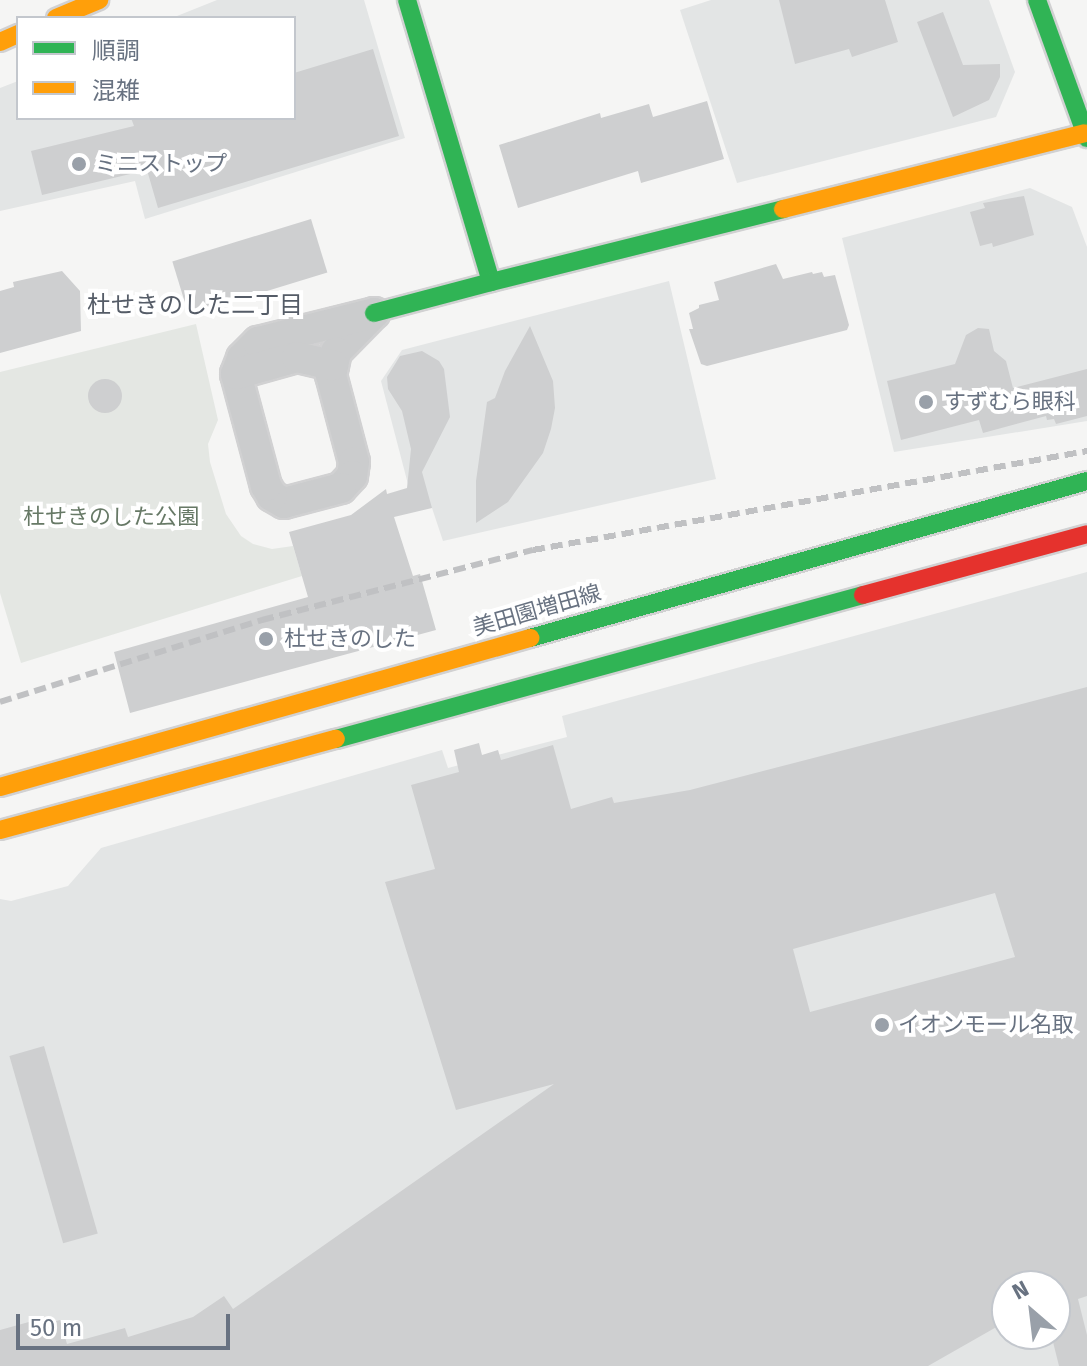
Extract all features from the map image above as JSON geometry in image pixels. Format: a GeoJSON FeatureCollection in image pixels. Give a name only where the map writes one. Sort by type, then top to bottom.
{"type":"FeatureCollection","features":[{"type":"Feature","properties":{"kind":"main road"},"geometry":{"type":"LineString","coordinates":[[61,16],[99,0]]}},
{"type":"Feature","properties":{"kind":"main road"},"geometry":{"type":"LineString","coordinates":[[407,0],[491,282]]}},
{"type":"Feature","properties":{"kind":"main road"},"geometry":{"type":"LineString","coordinates":[[374,313],[1086,136],[1037,0]]}},
{"type":"Feature","properties":{"kind":"main road","name":"美田園増田線"},"geometry":{"type":"LineString","coordinates":[[8,801],[1087,481]]}},
{"type":"Feature","properties":{"kind":"main road","name":"美田園増田線"},"geometry":{"type":"LineString","coordinates":[[8,801],[1087,534]]}},
{"type":"Feature","properties":{"kind":"street"},"geometry":{"type":"LineString","coordinates":[[374,313],[336,352],[331,375],[354,462],[352,476],[341,488],[284,503],[272,496],[266,486],[236,374],[242,358],[258,342],[374,313]]}},
{"type":"Feature","properties":{"kind":"street"},"geometry":{"type":"LineString","coordinates":[[236,374],[297,357],[333,365]]}},
{"type":"Feature","properties":{"kind":"shaded area"},"geometry":{"type":"Polygon","coordinates":[[[217,0],[364,0],[405,138],[145,219],[135,181],[0,211],[0,88],[16,82],[16,120],[296,120],[296,16],[177,16],[217,0]]]}},
{"type":"Feature","properties":{"kind":"shaded area"},"geometry":{"type":"Polygon","coordinates":[[[711,0],[989,0],[1015,72],[996,117],[737,183],[680,10],[711,0]]]}},
{"type":"Feature","properties":{"kind":"shaded area"},"geometry":{"type":"Polygon","coordinates":[[[1030,188],[1072,207],[1087,247],[1087,421],[894,452],[842,238],[1030,188]]]}},
{"type":"Feature","properties":{"kind":"shaded area"},"geometry":{"type":"Polygon","coordinates":[[[669,281],[716,479],[443,541],[432,508],[409,488],[381,381],[402,350],[669,281]]]}},
{"type":"Feature","properties":{"kind":"shaded area"},"geometry":{"type":"Polygon","coordinates":[[[1087,572],[1087,1366],[0,1366],[0,899],[11,901],[68,886],[101,848],[442,750],[448,768],[567,737],[562,716],[1087,572]]]}},
{"type":"Feature","properties":{"kind":"green space","name":"杜せきのした公園"},"geometry":{"type":"Polygon","coordinates":[[[196,324],[218,420],[208,444],[210,462],[226,514],[241,536],[253,544],[272,549],[293,546],[302,576],[21,663],[0,593],[0,372],[196,324]]]}},
{"type":"Feature","properties":{"kind":"building"},"geometry":{"type":"Polygon","coordinates":[[[779,0],[885,0],[898,42],[852,57],[849,49],[795,64],[779,0]]]}},
{"type":"Feature","properties":{"kind":"building"},"geometry":{"type":"Polygon","coordinates":[[[943,12],[963,65],[1000,64],[1000,77],[989,100],[953,117],[917,22],[943,12]]]}},
{"type":"Feature","properties":{"kind":"building"},"geometry":{"type":"Polygon","coordinates":[[[373,49],[399,136],[158,208],[147,170],[42,195],[31,151],[134,126],[132,120],[296,120],[296,72],[373,49]]]}},
{"type":"Feature","properties":{"kind":"building"},"geometry":{"type":"Polygon","coordinates":[[[707,101],[724,159],[641,183],[638,171],[518,208],[499,145],[600,113],[601,118],[649,104],[653,117],[707,101]]]}},
{"type":"Feature","properties":{"kind":"building"},"geometry":{"type":"Polygon","coordinates":[[[1024,196],[1034,235],[993,247],[992,243],[980,246],[970,212],[985,208],[983,203],[1024,196]]]}},
{"type":"Feature","properties":{"kind":"building"},"geometry":{"type":"Polygon","coordinates":[[[311,219],[327,273],[189,315],[172,261],[311,219]]]}},
{"type":"Feature","properties":{"kind":"building"},"geometry":{"type":"Polygon","coordinates":[[[776,264],[783,279],[812,272],[822,272],[824,277],[835,275],[849,325],[847,330],[707,366],[701,364],[689,329],[693,329],[689,313],[699,305],[719,300],[714,282],[776,264]]]}},
{"type":"Feature","properties":{"kind":"building"},"geometry":{"type":"Polygon","coordinates":[[[62,271],[80,291],[81,331],[0,353],[0,291],[14,287],[13,282],[62,271]]]}},
{"type":"Feature","properties":{"kind":"building"},"geometry":{"type":"Polygon","coordinates":[[[530,326],[553,381],[555,408],[551,429],[543,453],[508,502],[476,523],[476,481],[487,402],[495,398],[505,371],[530,326]]]}},
{"type":"Feature","properties":{"kind":"building"},"geometry":{"type":"Polygon","coordinates":[[[978,328],[989,329],[994,351],[1006,361],[1013,388],[1087,369],[1087,416],[1056,424],[1054,419],[1047,420],[1046,416],[983,433],[979,420],[901,440],[887,381],[955,364],[966,335],[978,328]]]}},
{"type":"Feature","properties":{"kind":"building"},"geometry":{"type":"Polygon","coordinates":[[[422,351],[439,361],[444,369],[450,417],[422,472],[432,508],[394,517],[413,576],[420,574],[436,630],[130,713],[114,652],[308,597],[289,532],[351,515],[386,489],[387,494],[407,488],[411,449],[402,411],[388,389],[387,377],[400,356],[422,351]]]}},
{"type":"Feature","properties":{"kind":"building"},"geometry":{"type":"Polygon","coordinates":[[[105,379],[117,384],[122,396],[117,408],[105,413],[93,408],[88,396],[93,384],[105,379]]]}},
{"type":"Feature","properties":{"kind":"building","name":"イオンモール名取"},"geometry":{"type":"Polygon","coordinates":[[[1087,687],[1087,1296],[1078,1299],[1087,1335],[1087,1366],[1059,1366],[1055,1350],[1071,1350],[1071,1270],[991,1270],[991,1330],[928,1366],[0,1366],[0,1330],[36,1320],[38,1326],[60,1320],[67,1344],[125,1328],[128,1337],[193,1317],[224,1296],[233,1309],[554,1084],[456,1110],[385,882],[435,869],[411,785],[459,772],[454,750],[479,743],[482,755],[498,750],[501,760],[553,745],[571,809],[612,797],[614,803],[690,790],[1087,687]],[[995,893],[793,949],[810,1012],[1015,957],[995,893]]]}},
{"type":"Feature","properties":{"kind":"building"},"geometry":{"type":"Polygon","coordinates":[[[44,1046],[98,1233],[63,1243],[9,1056],[44,1046]]]}},
{"type":"Feature","properties":{"kind":"railway"},"geometry":{"type":"LineString","coordinates":[[0,702],[262,620],[533,550],[1087,451]]}},
{"type":"Feature","properties":{"kind":"traffic: fast"},"geometry":{"type":"LineString","coordinates":[[407,0],[491,282],[783,209]]}},
{"type":"Feature","properties":{"kind":"traffic: fast"},"geometry":{"type":"LineString","coordinates":[[1037,0],[1087,138]]}},
{"type":"Feature","properties":{"kind":"traffic: fast"},"geometry":{"type":"LineString","coordinates":[[374,313],[491,282]]}},
{"type":"Feature","properties":{"kind":"traffic: fast"},"geometry":{"type":"LineString","coordinates":[[530,638],[1087,481]]}},
{"type":"Feature","properties":{"kind":"traffic: fast"},"geometry":{"type":"LineString","coordinates":[[336,739],[863,595]]}},
{"type":"Feature","properties":{"kind":"traffic: slow"},"geometry":{"type":"LineString","coordinates":[[61,16],[99,0]]}},
{"type":"Feature","properties":{"kind":"traffic: slow"},"geometry":{"type":"LineString","coordinates":[[0,42],[16,35]]}},
{"type":"Feature","properties":{"kind":"traffic: slow"},"geometry":{"type":"LineString","coordinates":[[783,209],[1085,133]]}},
{"type":"Feature","properties":{"kind":"traffic: slow"},"geometry":{"type":"LineString","coordinates":[[0,787],[530,638]]}},
{"type":"Feature","properties":{"kind":"traffic: slow"},"geometry":{"type":"LineString","coordinates":[[0,830],[336,739]]}},
{"type":"Feature","properties":{"kind":"traffic: jam"},"geometry":{"type":"LineString","coordinates":[[863,595],[1087,534]]}},
{"type":"Feature","properties":{"kind":"place","name":"ミニストップ"},"geometry":{"type":"Point","coordinates":[79,164]}},
{"type":"Feature","properties":{"kind":"place","name":"すずむら眼科"},"geometry":{"type":"Point","coordinates":[926,402]}},
{"type":"Feature","properties":{"kind":"place","name":"杜せきのした"},"geometry":{"type":"Point","coordinates":[266,639]}},
{"type":"Feature","properties":{"kind":"place","name":"イオンモール名取"},"geometry":{"type":"Point","coordinates":[882,1025]}},
{"type":"Feature","properties":{"kind":"district","name":"杜せきのした二丁目"},"geometry":{"type":"Point","coordinates":[195,306]}}]}
